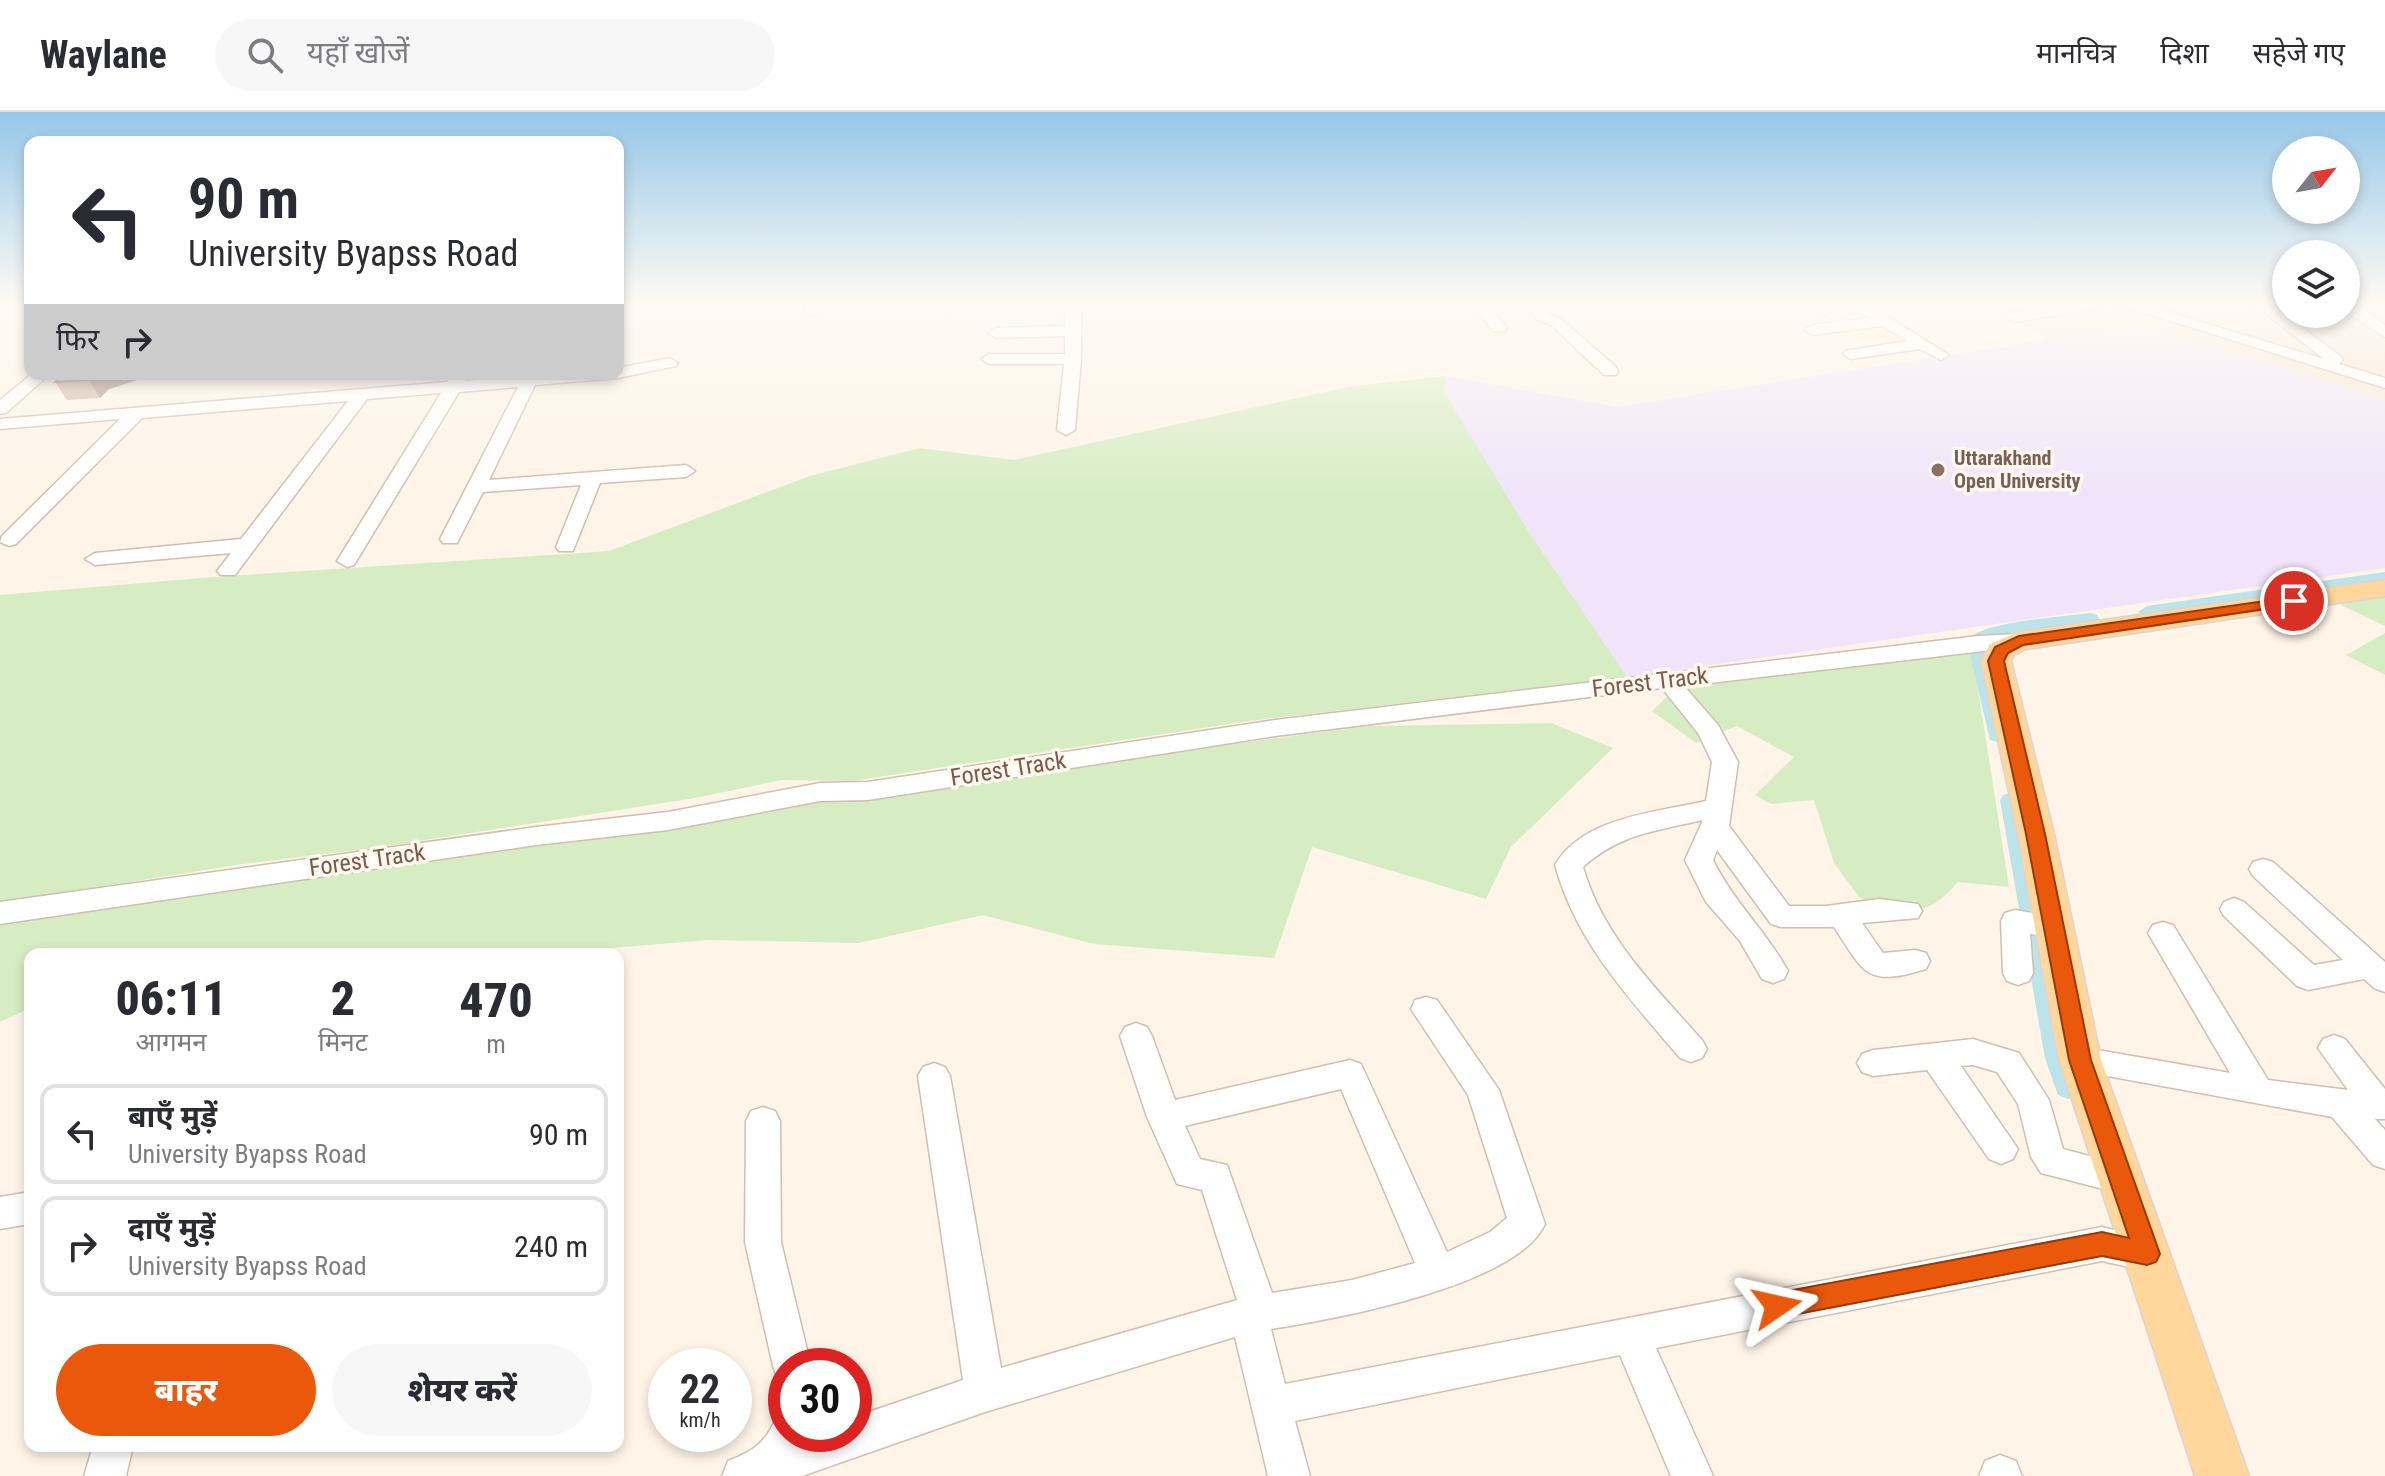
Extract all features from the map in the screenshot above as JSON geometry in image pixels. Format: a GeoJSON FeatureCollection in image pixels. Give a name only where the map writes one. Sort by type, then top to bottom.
{"type":"FeatureCollection","features":[{"type":"Feature","properties":{"kind":"main road"},"geometry":{"type":"LineString","coordinates":[[2222,1476],[2127,1249],[2103,1175],[2080,1060],[2038,924],[2036,834],[1996,661],[2001,650],[2019,641],[2385,588]]}},
{"type":"Feature","properties":{"kind":"street"},"geometry":{"type":"LineString","coordinates":[[624,372],[646,368]]}},
{"type":"Feature","properties":{"kind":"street"},"geometry":{"type":"LineString","coordinates":[[1066,430],[1072,368]]}},
{"type":"Feature","properties":{"kind":"street"},"geometry":{"type":"LineString","coordinates":[[1606,368],[1610,371]]}},
{"type":"Feature","properties":{"kind":"street"},"geometry":{"type":"LineString","coordinates":[[2337,368],[2385,383]]}},
{"type":"Feature","properties":{"kind":"street"},"geometry":{"type":"LineString","coordinates":[[2345,368],[2351,372]]}},
{"type":"Feature","properties":{"kind":"street"},"geometry":{"type":"LineString","coordinates":[[0,386],[31,380]]}},
{"type":"Feature","properties":{"kind":"street"},"geometry":{"type":"LineString","coordinates":[[0,409],[35,380]]}},
{"type":"Feature","properties":{"kind":"street"},"geometry":{"type":"LineString","coordinates":[[0,424],[362,394],[456,380],[528,383],[554,380]]}},
{"type":"Feature","properties":{"kind":"street"},"geometry":{"type":"LineString","coordinates":[[347,561],[456,380]]}},
{"type":"Feature","properties":{"kind":"street"},"geometry":{"type":"LineString","coordinates":[[450,539],[528,383]]}},
{"type":"Feature","properties":{"kind":"street"},"geometry":{"type":"LineString","coordinates":[[228,571],[362,394]]}},
{"type":"Feature","properties":{"kind":"street"},"geometry":{"type":"LineString","coordinates":[[9,540],[136,414]]}},
{"type":"Feature","properties":{"kind":"street"},"geometry":{"type":"LineString","coordinates":[[476,487],[686,471]]}},
{"type":"Feature","properties":{"kind":"street"},"geometry":{"type":"LineString","coordinates":[[566,547],[593,478]]}},
{"type":"Feature","properties":{"kind":"street"},"geometry":{"type":"LineString","coordinates":[[95,559],[248,545]]}},
{"type":"Feature","properties":{"kind":"street","name":"Forest Track"},"geometry":{"type":"LineString","coordinates":[[0,913],[536,836],[668,821],[820,792],[868,791],[1275,728],[1978,643],[2019,641]]}},
{"type":"Feature","properties":{"kind":"street"},"geometry":{"type":"LineString","coordinates":[[1667,680],[1709,730],[1725,762],[1717,817],[1699,860],[1716,895],[1750,933],[1773,971]]}},
{"type":"Feature","properties":{"kind":"street"},"geometry":{"type":"LineString","coordinates":[[1717,817],[1781,916],[1908,911]]}},
{"type":"Feature","properties":{"kind":"street"},"geometry":{"type":"LineString","coordinates":[[1691,1049],[1595,930],[1573,886],[1569,865],[1595,841],[1629,828],[1717,817]]}},
{"type":"Feature","properties":{"kind":"street"},"geometry":{"type":"LineString","coordinates":[[2263,869],[2378,973]]}},
{"type":"Feature","properties":{"kind":"street"},"geometry":{"type":"LineString","coordinates":[[2234,909],[2308,978],[2378,973]]}},
{"type":"Feature","properties":{"kind":"street"},"geometry":{"type":"LineString","coordinates":[[1841,915],[1875,965],[1915,961]]}},
{"type":"Feature","properties":{"kind":"street"},"geometry":{"type":"LineString","coordinates":[[2018,973],[2015,921],[2038,924]]}},
{"type":"Feature","properties":{"kind":"street"},"geometry":{"type":"LineString","coordinates":[[2163,933],[2258,1092]]}},
{"type":"Feature","properties":{"kind":"street"},"geometry":{"type":"LineString","coordinates":[[757,1474],[985,1392],[1255,1315],[1352,1298],[1438,1274],[1503,1244],[1527,1224],[1483,1090],[1426,1009]]}},
{"type":"Feature","properties":{"kind":"street"},"geometry":{"type":"LineString","coordinates":[[1136,1036],[1164,1117],[1189,1173],[1215,1176],[1255,1315],[1289,1476]]}},
{"type":"Feature","properties":{"kind":"street"},"geometry":{"type":"LineString","coordinates":[[2334,1048],[2381,1105]]}},
{"type":"Feature","properties":{"kind":"street"},"geometry":{"type":"LineString","coordinates":[[1873,1063],[1973,1052],[2008,1062],[2033,1100],[2048,1157],[2053,1162],[2103,1175]]}},
{"type":"Feature","properties":{"kind":"street"},"geometry":{"type":"LineString","coordinates":[[1934,1054],[2001,1149]]}},
{"type":"Feature","properties":{"kind":"street"},"geometry":{"type":"LineString","coordinates":[[2080,1060],[2258,1092],[2341,1104],[2381,1105]]}},
{"type":"Feature","properties":{"kind":"street"},"geometry":{"type":"LineString","coordinates":[[1164,1117],[1350,1073],[1438,1274]]}},
{"type":"Feature","properties":{"kind":"street"},"geometry":{"type":"LineString","coordinates":[[934,1076],[985,1392]]}},
{"type":"Feature","properties":{"kind":"street"},"geometry":{"type":"LineString","coordinates":[[2341,1104],[2385,1154]]}},
{"type":"Feature","properties":{"kind":"street"},"geometry":{"type":"LineString","coordinates":[[763,1121],[763,1242],[788,1348]]}},
{"type":"Feature","properties":{"kind":"street"},"geometry":{"type":"LineString","coordinates":[[0,1213],[24,1209]]}},
{"type":"Feature","properties":{"kind":"street"},"geometry":{"type":"LineString","coordinates":[[1272,1406],[1630,1334],[2127,1249]]}},
{"type":"Feature","properties":{"kind":"street"},"geometry":{"type":"LineString","coordinates":[[1630,1334],[1692,1476]]}},
{"type":"Feature","properties":{"kind":"street"},"geometry":{"type":"LineString","coordinates":[[105,1476],[111,1452]]}},
{"type":"Feature","properties":{"kind":"street"},"geometry":{"type":"LineString","coordinates":[[757,1474],[778,1452]]}},
{"type":"Feature","properties":{"kind":"shaded area","name":"Uttarakhand Open University"},"geometry":{"type":"Polygon","coordinates":[[[1868,368],[2279,368],[2385,400],[2385,568],[1627,677],[1529,532],[1443,391],[1446,376],[1618,407],[1868,368]]]}},
{"type":"Feature","properties":{"kind":"shaded area"},"geometry":{"type":"Polygon","coordinates":[[[2279,368],[2385,368],[2385,400],[2279,368]]]}},
{"type":"Feature","properties":{"kind":"green space"},"geometry":{"type":"Polygon","coordinates":[[[1446,376],[1444,392],[1529,532],[1627,677],[1249,721],[852,781],[782,780],[695,798],[381,847],[243,864],[48,895],[0,906],[0,595],[213,577],[609,551],[810,476],[920,448],[1014,460],[1348,387],[1446,376]]]}},
{"type":"Feature","properties":{"kind":"green space"},"geometry":{"type":"Polygon","coordinates":[[[2385,590],[2385,626],[2341,605],[2346,594],[2385,590]]]}},
{"type":"Feature","properties":{"kind":"green space"},"geometry":{"type":"Polygon","coordinates":[[[2385,633],[2385,675],[2346,655],[2385,633]]]}},
{"type":"Feature","properties":{"kind":"green space"},"geometry":{"type":"Polygon","coordinates":[[[1972,651],[2009,887],[1958,882],[1934,903],[1914,910],[1860,898],[1834,863],[1814,800],[1771,804],[1755,795],[1794,757],[1737,726],[1696,743],[1652,711],[1686,679],[1972,651]]]}},
{"type":"Feature","properties":{"kind":"green space"},"geometry":{"type":"Polygon","coordinates":[[[1551,723],[1613,748],[1511,847],[1486,899],[1312,847],[1274,958],[1094,944],[983,915],[859,943],[708,940],[612,948],[24,948],[24,1011],[0,1022],[0,923],[1037,770],[1369,726],[1551,723]]]}},
{"type":"Feature","properties":{"kind":"waterway"},"geometry":{"type":"LineString","coordinates":[[2147,612],[2385,577]]}},
{"type":"Feature","properties":{"kind":"waterway"},"geometry":{"type":"LineString","coordinates":[[1978,639],[1990,634],[2090,619]]}},
{"type":"Feature","properties":{"kind":"waterway"},"geometry":{"type":"LineString","coordinates":[[1979,650],[1997,735]]}},
{"type":"Feature","properties":{"kind":"waterway"},"geometry":{"type":"LineString","coordinates":[[2011,800],[2058,1058],[2068,1087]]}},
{"type":"Feature","properties":{"kind":"place","name":"Uttarakhand Open University"},"geometry":{"type":"Point","coordinates":[1938,470]}},
{"type":"Feature","properties":{"kind":"route"},"geometry":{"type":"LineString","coordinates":[[1777,1306],[2102,1244],[2147,1254],[2080,1060],[2036,834],[1996,661],[2001,650],[2019,641],[2294,601]]}}]}
